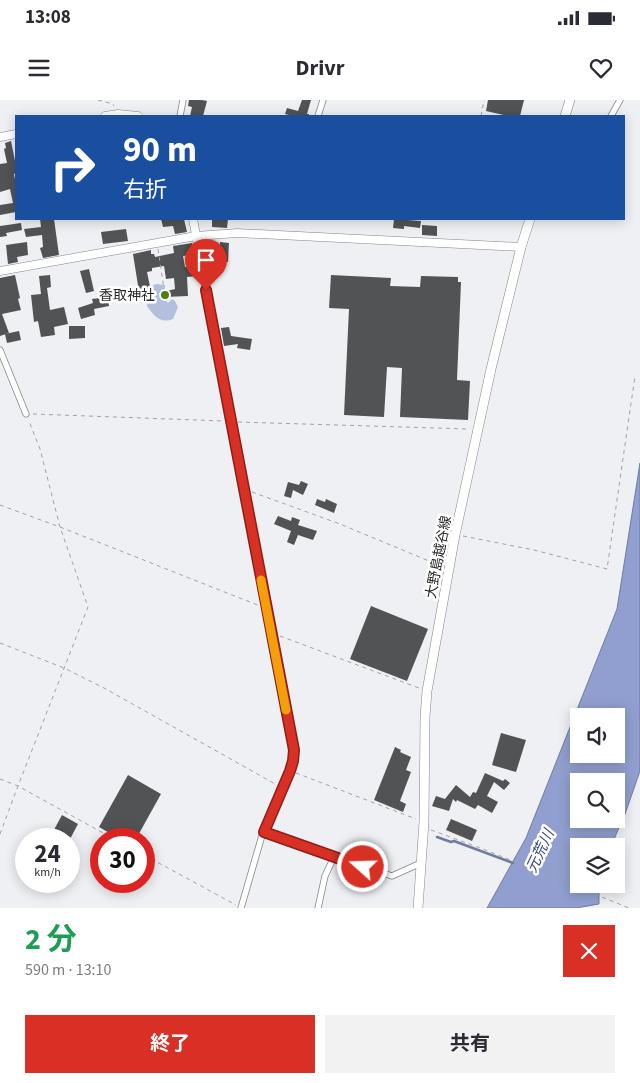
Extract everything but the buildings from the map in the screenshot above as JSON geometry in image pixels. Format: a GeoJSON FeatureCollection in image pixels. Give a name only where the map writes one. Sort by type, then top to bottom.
{"type":"FeatureCollection","features":[{"type":"Feature","properties":{"kind":"main road"},"geometry":{"type":"LineString","coordinates":[[565,115],[570,100]]}},
{"type":"Feature","properties":{"kind":"main road","name":"大野島越谷線"},"geometry":{"type":"LineString","coordinates":[[418,908],[424,825],[427,691],[455,535],[497,343],[530,220]]}},
{"type":"Feature","properties":{"kind":"street"},"geometry":{"type":"LineString","coordinates":[[180,115],[184,100]]}},
{"type":"Feature","properties":{"kind":"street"},"geometry":{"type":"LineString","coordinates":[[318,115],[323,100]]}},
{"type":"Feature","properties":{"kind":"street"},"geometry":{"type":"LineString","coordinates":[[612,115],[620,100]]}},
{"type":"Feature","properties":{"kind":"street"},"geometry":{"type":"LineString","coordinates":[[112,115],[128,115]]}},
{"type":"Feature","properties":{"kind":"street"},"geometry":{"type":"LineString","coordinates":[[0,137],[15,134]]}},
{"type":"Feature","properties":{"kind":"street"},"geometry":{"type":"LineString","coordinates":[[193,220],[294,750],[290,771],[264,832],[241,908]]}},
{"type":"Feature","properties":{"kind":"street"},"geometry":{"type":"LineString","coordinates":[[0,272],[196,236],[237,233],[521,247]]}},
{"type":"Feature","properties":{"kind":"street"},"geometry":{"type":"LineString","coordinates":[[0,350],[26,414]]}},
{"type":"Feature","properties":{"kind":"street"},"geometry":{"type":"LineString","coordinates":[[264,832],[392,876],[421,863]]}},
{"type":"Feature","properties":{"kind":"street"},"geometry":{"type":"LineString","coordinates":[[318,908],[325,876],[334,857]]}},
{"type":"Feature","properties":{"kind":"path"},"geometry":{"type":"LineString","coordinates":[[98,100],[113,104],[118,114]]}},
{"type":"Feature","properties":{"kind":"path"},"geometry":{"type":"LineString","coordinates":[[481,115],[484,100]]}},
{"type":"Feature","properties":{"kind":"path"},"geometry":{"type":"LineString","coordinates":[[157,244],[164,289]]}},
{"type":"Feature","properties":{"kind":"path"},"geometry":{"type":"LineString","coordinates":[[455,535],[534,550],[607,569],[636,376]]}},
{"type":"Feature","properties":{"kind":"path"},"geometry":{"type":"LineString","coordinates":[[0,834],[88,607],[60,527],[40,449],[26,414],[479,429]]}},
{"type":"Feature","properties":{"kind":"path"},"geometry":{"type":"LineString","coordinates":[[244,489],[340,524],[449,569]]}},
{"type":"Feature","properties":{"kind":"path"},"geometry":{"type":"LineString","coordinates":[[0,506],[60,527],[266,608]]}},
{"type":"Feature","properties":{"kind":"path"},"geometry":{"type":"LineString","coordinates":[[272,633],[427,691]]}},
{"type":"Feature","properties":{"kind":"path"},"geometry":{"type":"LineString","coordinates":[[0,643],[64,668],[104,688],[282,788]]}},
{"type":"Feature","properties":{"kind":"path"},"geometry":{"type":"LineString","coordinates":[[290,771],[629,908]]}},
{"type":"Feature","properties":{"kind":"path"},"geometry":{"type":"LineString","coordinates":[[0,779],[18,786],[94,828]]}},
{"type":"Feature","properties":{"kind":"path"},"geometry":{"type":"LineString","coordinates":[[155,861],[241,908]]}},
{"type":"Feature","properties":{"kind":"shaded area"},"geometry":{"type":"Polygon","coordinates":[[[156,284],[165,285],[164,295],[166,301],[168,303],[172,299],[178,307],[173,319],[161,320],[152,313],[145,302],[148,288],[156,284]]]}},
{"type":"Feature","properties":{"kind":"water","name":"元荒川"},"geometry":{"type":"Polygon","coordinates":[[[640,463],[640,771],[625,814],[625,773],[570,773],[570,828],[619,828],[614,838],[570,838],[570,893],[599,893],[599,904],[576,908],[487,908],[526,838],[570,727],[570,763],[625,763],[625,708],[578,708],[617,609],[640,463]]]}},
{"type":"Feature","properties":{"kind":"waterway"},"geometry":{"type":"LineString","coordinates":[[437,837],[451,842],[454,841],[513,863]]}},
{"type":"Feature","properties":{"kind":"slow traffic"},"geometry":{"type":"LineString","coordinates":[[261,580],[286,710]]}},
{"type":"Feature","properties":{"kind":"place","name":"香取神社"},"geometry":{"type":"Point","coordinates":[165,295]}},
{"type":"Feature","properties":{"kind":"route"},"geometry":{"type":"LineString","coordinates":[[206,290],[294,750],[290,771],[264,832],[363,867]]}}]}
